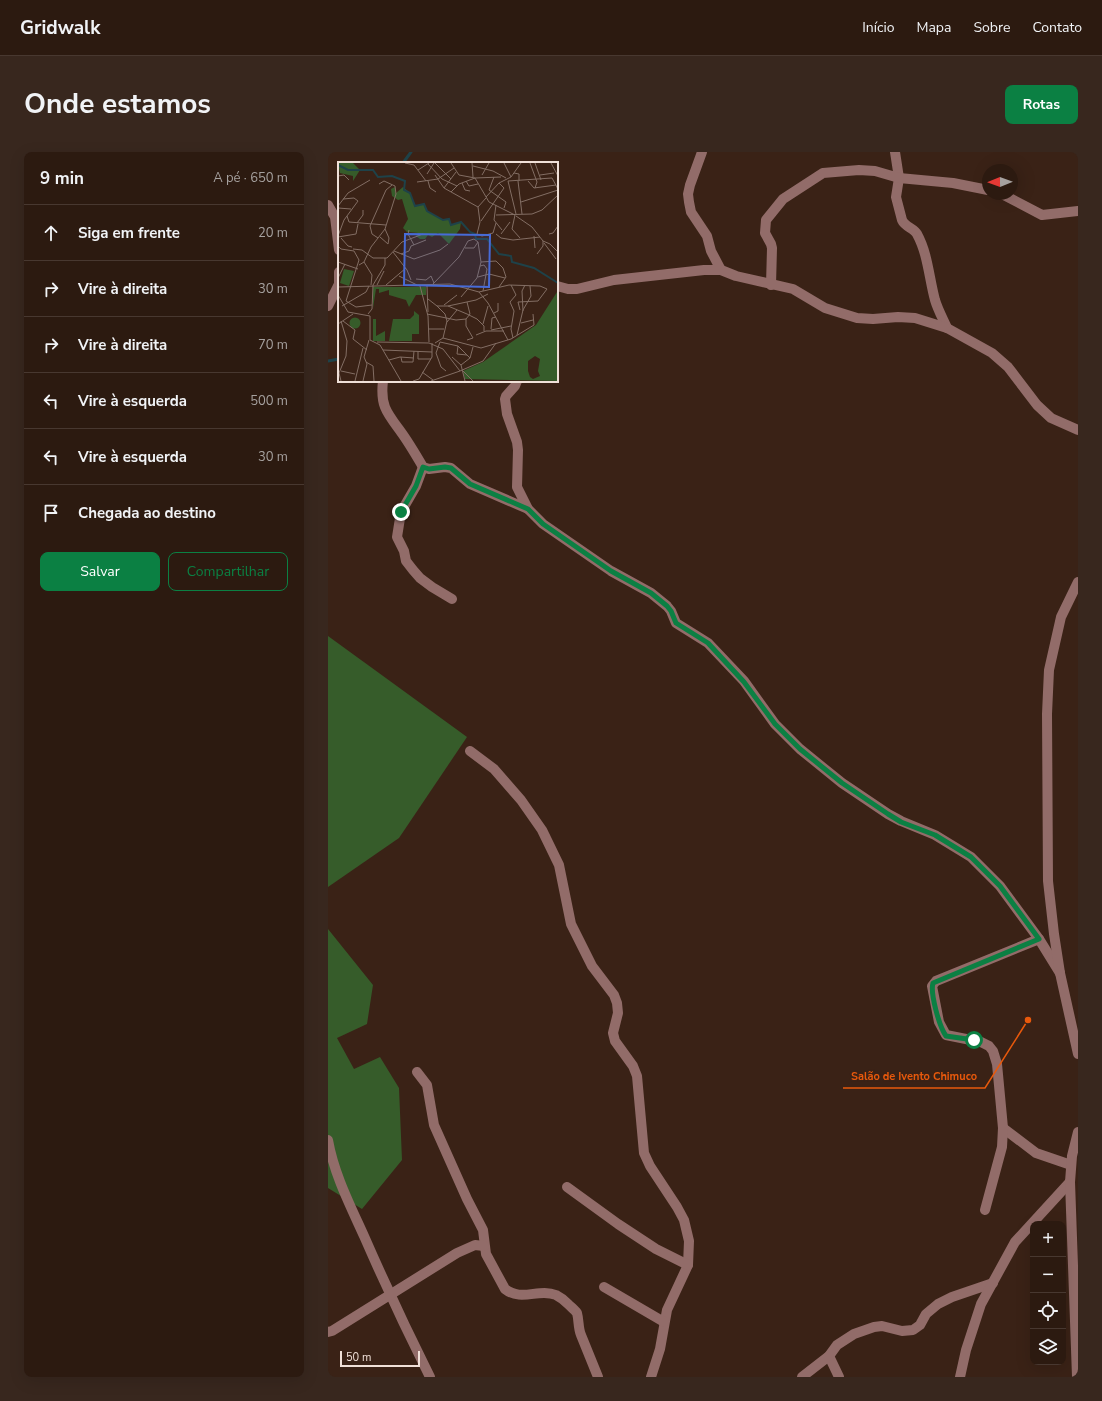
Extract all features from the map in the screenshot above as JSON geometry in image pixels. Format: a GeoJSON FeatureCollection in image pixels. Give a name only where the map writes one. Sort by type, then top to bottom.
{"type":"FeatureCollection","features":[{"type":"Feature","properties":{"kind":"street"},"geometry":{"type":"LineString","coordinates":[[702,152],[690,185],[688,194],[689,202],[691,212],[707,236],[711,251],[721,270]]}},
{"type":"Feature","properties":{"kind":"street"},"geometry":{"type":"LineString","coordinates":[[895,152],[899,178],[896,197],[902,220],[903,223],[916,232],[926,258],[935,300],[947,328]]}},
{"type":"Feature","properties":{"kind":"street"},"geometry":{"type":"LineString","coordinates":[[771,285],[772,248],[765,233],[766,220],[783,199],[823,173],[859,170],[874,171],[899,178],[953,183],[982,189]]}},
{"type":"Feature","properties":{"kind":"street"},"geometry":{"type":"LineString","coordinates":[[1013,200],[1042,215],[1078,211]]}},
{"type":"Feature","properties":{"kind":"street"},"geometry":{"type":"LineString","coordinates":[[328,205],[335,217],[338,242]]}},
{"type":"Feature","properties":{"kind":"street"},"geometry":{"type":"LineString","coordinates":[[558,286],[568,289],[577,289],[614,280],[704,270],[721,270],[736,276],[793,289],[825,308],[856,318],[915,318],[947,328],[992,354],[1008,367],[1037,405],[1051,418],[1078,430]]}},
{"type":"Feature","properties":{"kind":"street"},"geometry":{"type":"LineString","coordinates":[[328,306],[338,286]]}},
{"type":"Feature","properties":{"kind":"street"},"geometry":{"type":"LineString","coordinates":[[384,382],[382,392],[385,408],[423,467],[429,469],[445,467],[451,468],[470,484],[528,509]]}},
{"type":"Feature","properties":{"kind":"street"},"geometry":{"type":"LineString","coordinates":[[517,382],[506,396],[505,400],[507,414],[518,450],[518,487],[528,509],[543,524],[611,571],[651,593],[667,606],[676,623],[708,643],[744,682],[775,724],[800,749],[842,783],[895,818],[935,835],[971,857],[1000,886],[1039,939],[1060,973]]}},
{"type":"Feature","properties":{"kind":"street"},"geometry":{"type":"LineString","coordinates":[[423,467],[416,486],[401,512],[398,537],[404,551],[406,561],[413,570],[420,578],[432,587],[452,599]]}},
{"type":"Feature","properties":{"kind":"street"},"geometry":{"type":"LineString","coordinates":[[1078,582],[1061,617],[1049,670],[1047,714],[1048,881],[1060,973],[1077,1040],[1078,1054]]}},
{"type":"Feature","properties":{"kind":"street"},"geometry":{"type":"LineString","coordinates":[[470,751],[494,769],[521,800],[542,830],[559,865],[570,924],[592,966],[614,995],[617,1003],[618,1013],[613,1033],[615,1041],[633,1066],[637,1076],[644,1153],[650,1166],[684,1220],[689,1241],[688,1265],[667,1310],[660,1349],[651,1377]]}},
{"type":"Feature","properties":{"kind":"street"},"geometry":{"type":"LineString","coordinates":[[985,1210],[1002,1147],[1003,1128],[997,1064],[993,1051],[989,1046],[981,1042],[946,1036],[939,1022],[932,986],[936,981],[1039,939]]}},
{"type":"Feature","properties":{"kind":"street"},"geometry":{"type":"LineString","coordinates":[[417,1072],[427,1085],[434,1124],[467,1199],[483,1230],[486,1254],[505,1289],[517,1295],[545,1293],[556,1295],[574,1309],[577,1313],[578,1328],[598,1377]]}},
{"type":"Feature","properties":{"kind":"street"},"geometry":{"type":"LineString","coordinates":[[1003,1128],[1036,1153],[1074,1157]]}},
{"type":"Feature","properties":{"kind":"street"},"geometry":{"type":"LineString","coordinates":[[1077,1377],[1070,1182],[1078,1132]]}},
{"type":"Feature","properties":{"kind":"street"},"geometry":{"type":"LineString","coordinates":[[328,1140],[331,1154],[343,1189],[390,1295],[430,1377]]}},
{"type":"Feature","properties":{"kind":"street"},"geometry":{"type":"LineString","coordinates":[[960,1377],[966,1350],[981,1304],[1015,1242],[1070,1182]]}},
{"type":"Feature","properties":{"kind":"street"},"geometry":{"type":"LineString","coordinates":[[567,1187],[618,1224],[656,1249],[688,1265]]}},
{"type":"Feature","properties":{"kind":"street"},"geometry":{"type":"LineString","coordinates":[[328,1332],[332,1331],[457,1253],[475,1245],[484,1246]]}},
{"type":"Feature","properties":{"kind":"street"},"geometry":{"type":"LineString","coordinates":[[802,1377],[829,1356],[837,1346],[854,1334],[874,1327],[882,1326],[902,1331],[913,1330],[920,1324],[926,1314],[938,1304],[952,1297],[993,1283]]}},
{"type":"Feature","properties":{"kind":"street"},"geometry":{"type":"LineString","coordinates":[[604,1287],[664,1322]]}},
{"type":"Feature","properties":{"kind":"street"},"geometry":{"type":"LineString","coordinates":[[829,1356],[839,1377]]}},
{"type":"Feature","properties":{"kind":"green space"},"geometry":{"type":"Polygon","coordinates":[[[328,636],[467,737],[399,838],[328,887],[328,636]]]}},
{"type":"Feature","properties":{"kind":"green space"},"geometry":{"type":"Polygon","coordinates":[[[328,929],[373,985],[367,1024],[337,1038],[354,1069],[380,1057],[399,1088],[402,1160],[362,1209],[328,1188],[328,929]]]}},
{"type":"Feature","properties":{"kind":"waterway"},"geometry":{"type":"LineString","coordinates":[[404,162],[411,152]]}},
{"type":"Feature","properties":{"kind":"waterway"},"geometry":{"type":"LineString","coordinates":[[328,361],[338,359]]}},
{"type":"Feature","properties":{"kind":"place","name":"Salão de Ivento Chimuco"},"geometry":{"type":"Point","coordinates":[1028,1020]}},
{"type":"Feature","properties":{"kind":"route"},"geometry":{"type":"LineString","coordinates":[[401,512],[416,486],[423,467],[429,469],[445,467],[451,468],[470,484],[528,509],[543,524],[611,571],[651,593],[667,606],[676,623],[708,643],[744,682],[775,724],[800,749],[842,783],[901,822],[935,835],[971,857],[1000,886],[1039,939],[933,983],[932,989],[939,1022],[943,1032],[946,1036],[974,1040]]}}]}
